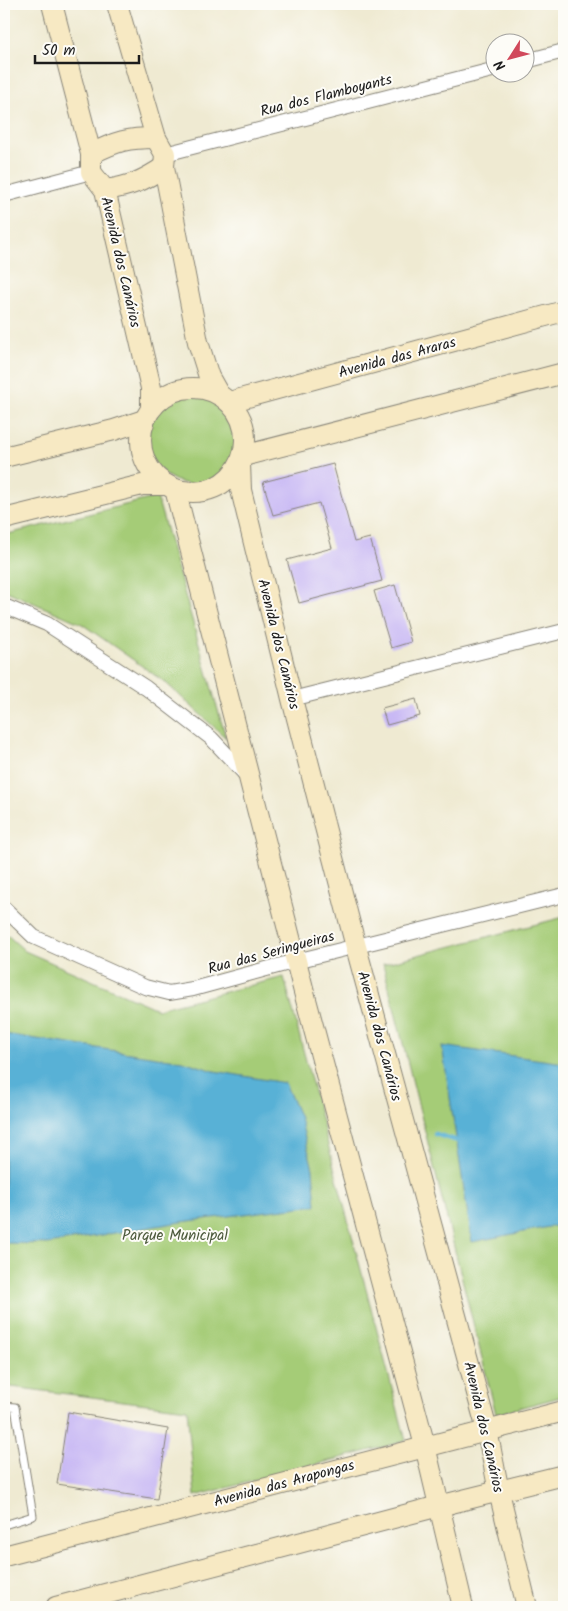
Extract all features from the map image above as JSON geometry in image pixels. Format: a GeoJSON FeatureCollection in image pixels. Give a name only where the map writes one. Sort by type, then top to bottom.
{"type":"FeatureCollection","features":[{"type":"Feature","properties":{"kind":"street","name":"Avenida dos Canários"},"geometry":{"type":"LineString","coordinates":[[52,4],[91,163],[105,190],[151,388],[147,414]]}},
{"type":"Feature","properties":{"kind":"street"},"geometry":{"type":"LineString","coordinates":[[4,519],[142,484],[194,492],[212,489],[229,478],[242,460],[246,437],[241,418],[209,377],[198,342],[162,153],[118,4]]}},
{"type":"Feature","properties":{"kind":"street"},"geometry":{"type":"LineString","coordinates":[[536,58],[564,51]]}},
{"type":"Feature","properties":{"kind":"street","name":"Rua dos Flamboyants"},"geometry":{"type":"LineString","coordinates":[[162,153],[486,72]]}},
{"type":"Feature","properties":{"kind":"street"},"geometry":{"type":"LineString","coordinates":[[4,195],[91,163],[112,144],[131,138],[162,153]]}},
{"type":"Feature","properties":{"kind":"street"},"geometry":{"type":"LineString","coordinates":[[105,190],[125,187],[144,180],[162,153]]}},
{"type":"Feature","properties":{"kind":"street","name":"Avenida das Araras"},"geometry":{"type":"LineString","coordinates":[[224,398],[564,311]]}},
{"type":"Feature","properties":{"kind":"street"},"geometry":{"type":"LineString","coordinates":[[242,460],[564,373]]}},
{"type":"Feature","properties":{"kind":"street"},"geometry":{"type":"LineString","coordinates":[[4,457],[114,430],[147,414],[165,395],[182,388],[201,387],[224,398]]}},
{"type":"Feature","properties":{"kind":"street"},"geometry":{"type":"LineString","coordinates":[[147,414],[140,439],[143,457],[153,473],[171,487],[425,1446],[463,1607]]}},
{"type":"Feature","properties":{"kind":"street","name":"Avenida dos Canários"},"geometry":{"type":"LineString","coordinates":[[242,460],[241,490],[292,698],[356,947],[487,1430],[499,1492],[527,1607]]}},
{"type":"Feature","properties":{"kind":"street"},"geometry":{"type":"LineString","coordinates":[[4,606],[47,624],[146,688],[211,738],[250,780]]}},
{"type":"Feature","properties":{"kind":"street"},"geometry":{"type":"LineString","coordinates":[[292,698],[564,631]]}},
{"type":"Feature","properties":{"kind":"street","name":"Rua das Seringueiras"},"geometry":{"type":"LineString","coordinates":[[4,908],[34,938],[145,987],[169,993],[193,990],[296,961],[564,895]]}},
{"type":"Feature","properties":{"kind":"street","name":"Avenida das Arapongas"},"geometry":{"type":"LineString","coordinates":[[4,1556],[564,1411]]}},
{"type":"Feature","properties":{"kind":"street"},"geometry":{"type":"LineString","coordinates":[[56,1607],[438,1506],[564,1475]]}},
{"type":"Feature","properties":{"kind":"lane"},"geometry":{"type":"LineString","coordinates":[[4,1406],[16,1407],[33,1516],[4,1525]]}},
{"type":"Feature","properties":{"kind":"green space"},"geometry":{"type":"Polygon","coordinates":[[[193,394],[210,397],[225,407],[235,422],[238,439],[235,456],[225,471],[210,481],[193,484],[176,481],[161,471],[151,456],[148,439],[151,422],[161,407],[176,397],[193,394]]]}},
{"type":"Feature","properties":{"kind":"green space"},"geometry":{"type":"Polygon","coordinates":[[[157,497],[226,738],[166,683],[82,624],[4,590],[4,535],[157,497]]]}},
{"type":"Feature","properties":{"kind":"green space"},"geometry":{"type":"Polygon","coordinates":[[[564,917],[564,1396],[496,1414],[383,964],[564,917]]]}},
{"type":"Feature","properties":{"kind":"green space","name":"Parque Municipal"},"geometry":{"type":"Polygon","coordinates":[[[4,932],[25,951],[157,1009],[284,977],[406,1441],[195,1496],[187,1409],[4,1386],[4,932]]]}},
{"type":"Feature","properties":{"kind":"water"},"geometry":{"type":"Polygon","coordinates":[[[4,1034],[183,1061],[214,1071],[285,1083],[300,1118],[313,1169],[316,1205],[181,1222],[48,1244],[4,1243],[4,1034]]]}},
{"type":"Feature","properties":{"kind":"water"},"geometry":{"type":"Polygon","coordinates":[[[442,1046],[564,1063],[564,1224],[472,1242],[442,1046]]]}},
{"type":"Feature","properties":{"kind":"building"},"geometry":{"type":"Polygon","coordinates":[[[333,464],[354,542],[370,538],[382,581],[299,603],[287,560],[332,548],[319,503],[273,515],[263,482],[333,464]]]}},
{"type":"Feature","properties":{"kind":"building"},"geometry":{"type":"Polygon","coordinates":[[[395,585],[411,642],[391,648],[374,591],[395,585]]]}},
{"type":"Feature","properties":{"kind":"building"},"geometry":{"type":"Polygon","coordinates":[[[416,699],[420,716],[387,725],[382,708],[416,699]]]}},
{"type":"Feature","properties":{"kind":"building"},"geometry":{"type":"Polygon","coordinates":[[[68,1412],[168,1429],[157,1499],[57,1484],[68,1412]]]}},
{"type":"Feature","properties":{"kind":"waterway"},"geometry":{"type":"LineString","coordinates":[[435,1134],[461,1142]]}}]}
